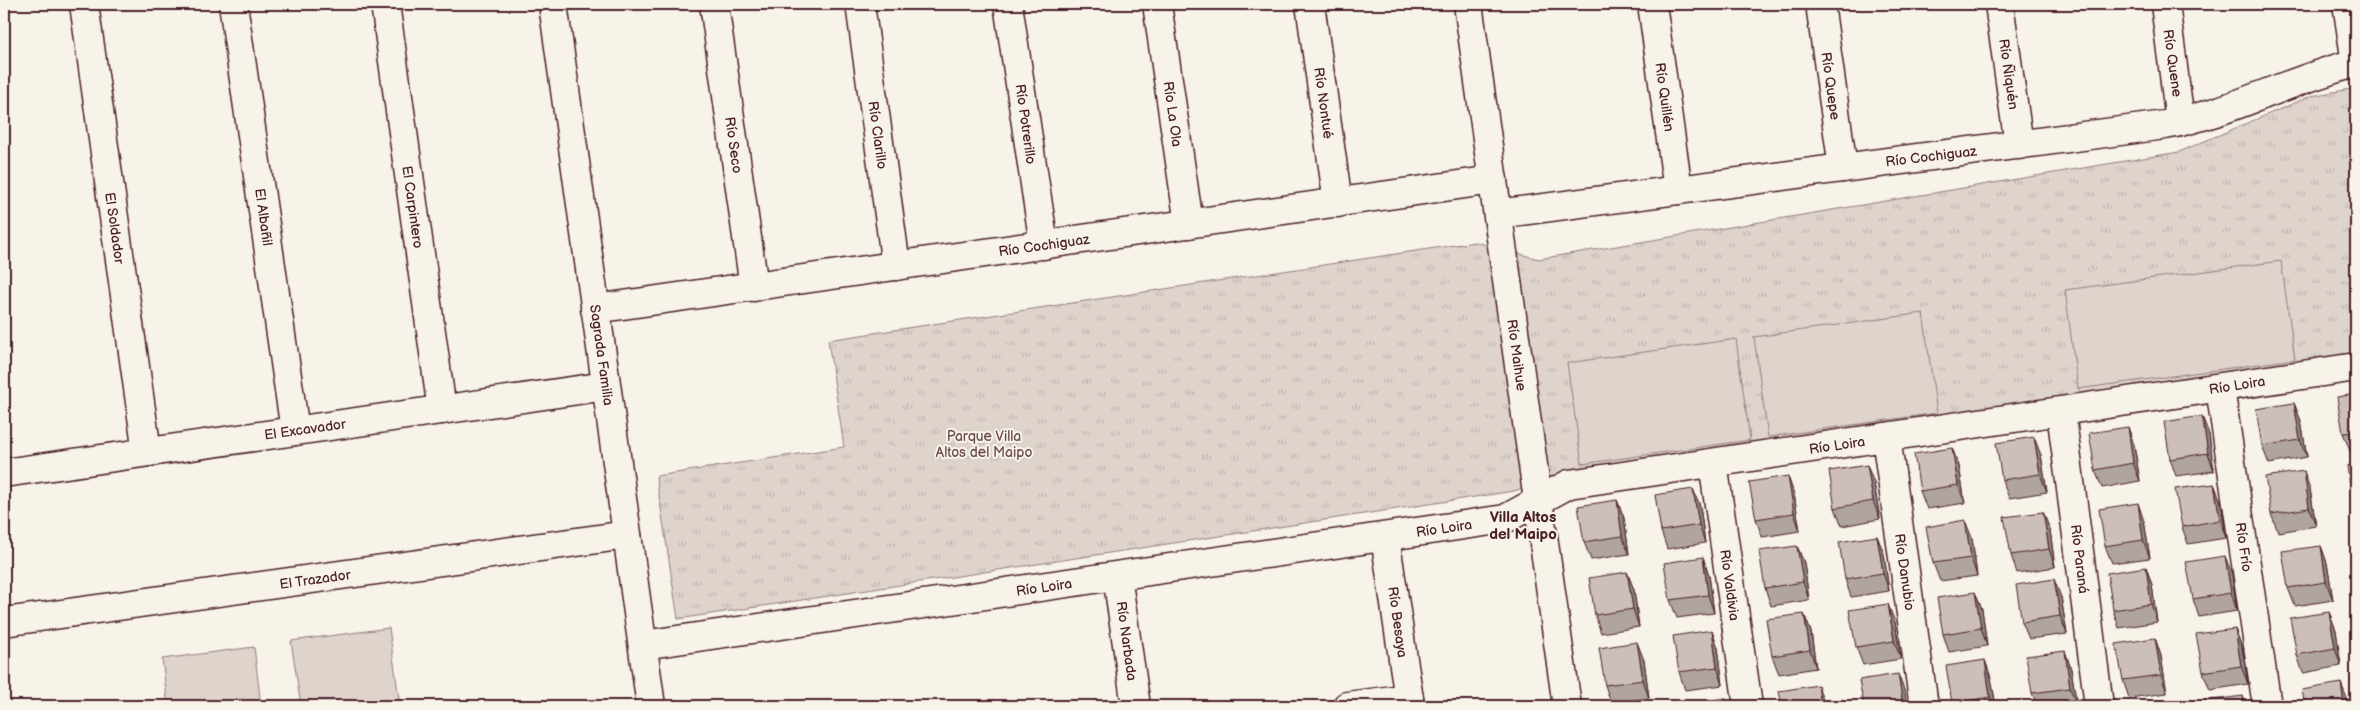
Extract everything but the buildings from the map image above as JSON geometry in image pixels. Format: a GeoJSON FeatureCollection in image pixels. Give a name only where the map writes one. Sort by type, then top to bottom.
{"type":"FeatureCollection","features":[{"type":"Feature","properties":{"kind":"street","name":"El Soldador"},"geometry":{"type":"LineString","coordinates":[[84,4],[147,452]]}},
{"type":"Feature","properties":{"kind":"street","name":"El Albañil"},"geometry":{"type":"LineString","coordinates":[[233,4],[294,430]]}},
{"type":"Feature","properties":{"kind":"street","name":"El Carpintero"},"geometry":{"type":"LineString","coordinates":[[385,4],[442,410]]}},
{"type":"Feature","properties":{"kind":"street","name":"Sagrada Familia"},"geometry":{"type":"LineString","coordinates":[[553,4],[651,706]]}},
{"type":"Feature","properties":{"kind":"street","name":"Río Seco"},"geometry":{"type":"LineString","coordinates":[[714,4],[754,286]]}},
{"type":"Feature","properties":{"kind":"street","name":"Río Clarillo"},"geometry":{"type":"LineString","coordinates":[[860,4],[896,266]]}},
{"type":"Feature","properties":{"kind":"street","name":"Río Potrerillo"},"geometry":{"type":"LineString","coordinates":[[1008,4],[1044,245]]}},
{"type":"Feature","properties":{"kind":"street","name":"Río La Ola"},"geometry":{"type":"LineString","coordinates":[[1157,4],[1188,224]]}},
{"type":"Feature","properties":{"kind":"street","name":"Río Nontué"},"geometry":{"type":"LineString","coordinates":[[1310,4],[1338,202]]}},
{"type":"Feature","properties":{"kind":"street","name":"Río Maihue"},"geometry":{"type":"LineString","coordinates":[[1468,4],[1567,706]]}},
{"type":"Feature","properties":{"kind":"street","name":"Río Quillén"},"geometry":{"type":"LineString","coordinates":[[1652,4],[1678,190]]}},
{"type":"Feature","properties":{"kind":"street","name":"Río Quepe"},"geometry":{"type":"LineString","coordinates":[[1820,4],[1843,168]]}},
{"type":"Feature","properties":{"kind":"street","name":"Río Ñiquén"},"geometry":{"type":"LineString","coordinates":[[1999,4],[2019,145]]}},
{"type":"Feature","properties":{"kind":"street","name":"Río Quene"},"geometry":{"type":"LineString","coordinates":[[2165,4],[2180,122]]}},
{"type":"Feature","properties":{"kind":"street"},"geometry":{"type":"LineString","coordinates":[[2347,4],[2356,63]]}},
{"type":"Feature","properties":{"kind":"street","name":"Río Cochiguaz"},"geometry":{"type":"LineString","coordinates":[[1498,214],[2180,122],[2204,116],[2325,71],[2356,63]]}},
{"type":"Feature","properties":{"kind":"street","name":"Río Cochiguaz"},"geometry":{"type":"LineString","coordinates":[[596,309],[1493,180]]}},
{"type":"Feature","properties":{"kind":"street","name":"Río Loira"},"geometry":{"type":"LineString","coordinates":[[643,645],[1505,519],[1569,484],[2356,367]]}},
{"type":"Feature","properties":{"kind":"street","name":"El Excavador"},"geometry":{"type":"LineString","coordinates":[[4,473],[606,386]]}},
{"type":"Feature","properties":{"kind":"street","name":"Río Frío"},"geometry":{"type":"LineString","coordinates":[[2220,388],[2267,706]]}},
{"type":"Feature","properties":{"kind":"street","name":"Río Paraná"},"geometry":{"type":"LineString","coordinates":[[2061,412],[2099,706]]}},
{"type":"Feature","properties":{"kind":"street","name":"Río Danubio"},"geometry":{"type":"LineString","coordinates":[[1886,437],[1924,706]]}},
{"type":"Feature","properties":{"kind":"street","name":"Río Valdivia"},"geometry":{"type":"LineString","coordinates":[[1713,463],[1748,706]]}},
{"type":"Feature","properties":{"kind":"street","name":"El Trazador"},"geometry":{"type":"LineString","coordinates":[[4,622],[627,535]]}},
{"type":"Feature","properties":{"kind":"street","name":"Río Besaya"},"geometry":{"type":"LineString","coordinates":[[1385,537],[1410,702]]}},
{"type":"Feature","properties":{"kind":"street","name":"Río Narbada"},"geometry":{"type":"LineString","coordinates":[[1117,576],[1136,706]]}},
{"type":"Feature","properties":{"kind":"street"},"geometry":{"type":"LineString","coordinates":[[1348,706],[1410,702]]}},
{"type":"Feature","properties":{"kind":"green space","name":"Parque Villa Altos del Maipo"},"geometry":{"type":"Polygon","coordinates":[[[2356,88],[2356,353],[1567,474],[1514,491],[678,619],[656,476],[844,447],[828,340],[1475,242],[1539,259],[2179,152],[2311,96],[2356,88]]]}},
{"type":"Feature","properties":{"kind":"green space"},"geometry":{"type":"Polygon","coordinates":[[[2281,261],[2295,359],[2078,389],[2065,290],[2281,261]]]}},
{"type":"Feature","properties":{"kind":"green space"},"geometry":{"type":"Polygon","coordinates":[[[1923,313],[1937,413],[1768,437],[1754,337],[1923,313]]]}},
{"type":"Feature","properties":{"kind":"green space"},"geometry":{"type":"Polygon","coordinates":[[[1736,339],[1750,440],[1582,464],[1567,363],[1736,339]]]}},
{"type":"Feature","properties":{"kind":"green space"},"geometry":{"type":"Polygon","coordinates":[[[389,628],[400,706],[301,706],[291,641],[389,628]]]}},
{"type":"Feature","properties":{"kind":"green space"},"geometry":{"type":"Polygon","coordinates":[[[254,647],[261,706],[168,706],[162,659],[254,647]]]}},
{"type":"Feature","properties":{"kind":"district","name":"Villa Altos del Maipo"},"geometry":{"type":"Point","coordinates":[1523,526]}}]}
